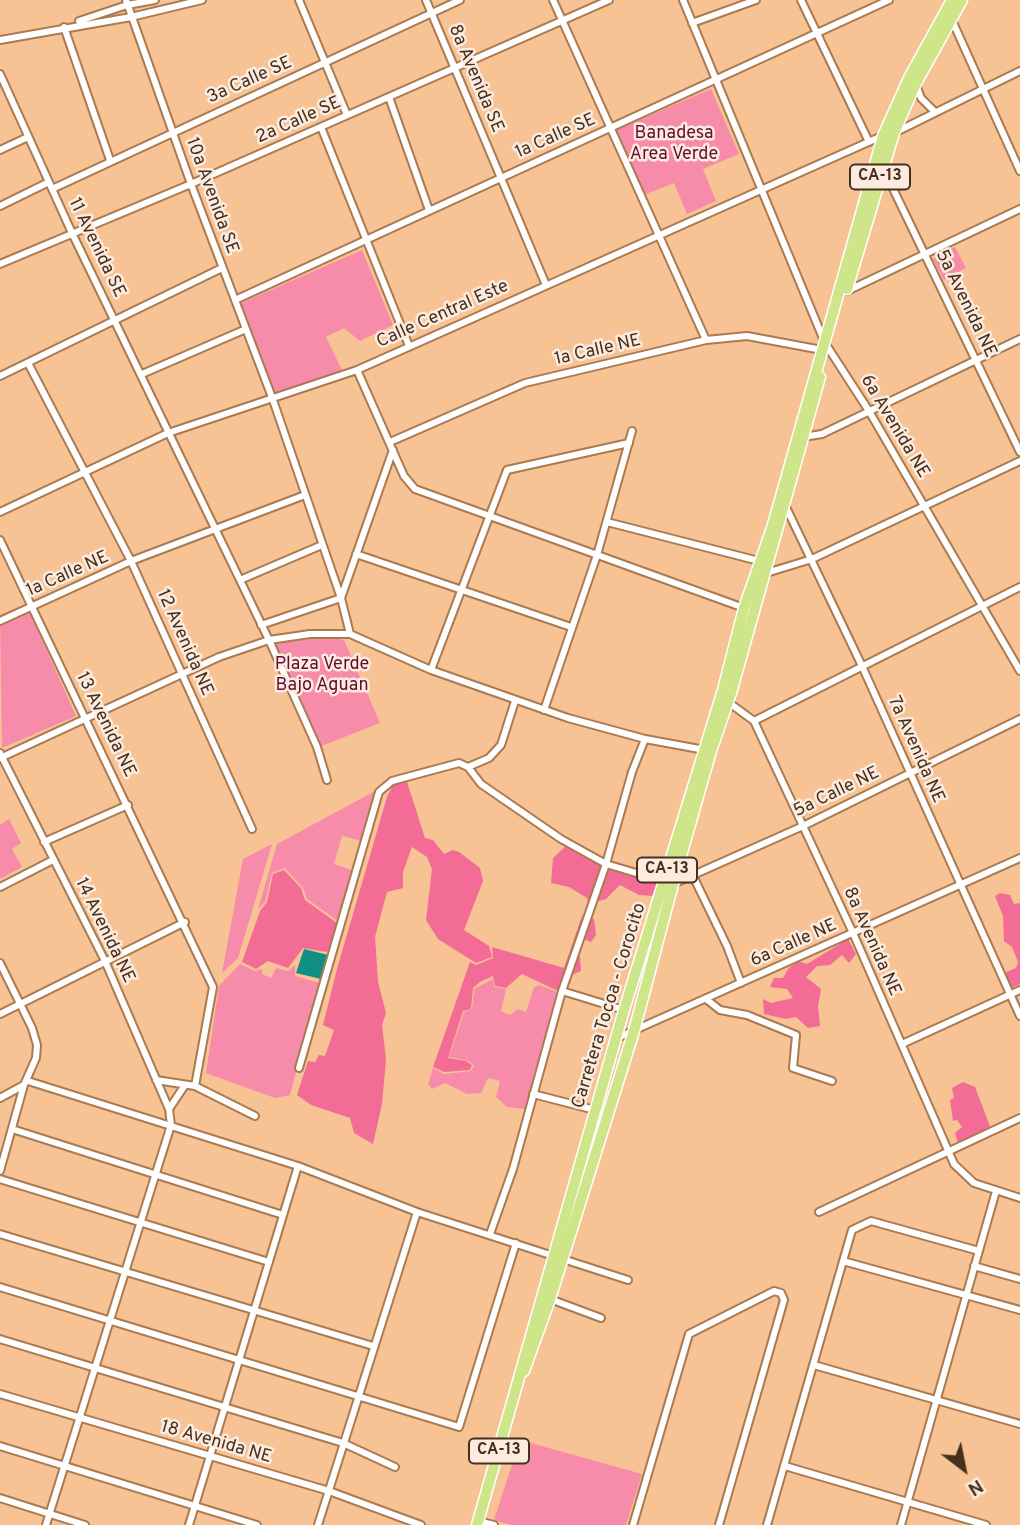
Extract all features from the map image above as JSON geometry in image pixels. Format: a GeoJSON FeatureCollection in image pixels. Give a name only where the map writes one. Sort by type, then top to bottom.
{"type":"FeatureCollection","features":[{"type":"Feature","properties":{"kind":"main road","name":"CA-13"},"geometry":{"type":"LineString","coordinates":[[842,293],[883,136],[909,78],[952,0]]}},
{"type":"Feature","properties":{"kind":"main road","name":"CA-13"},"geometry":{"type":"LineString","coordinates":[[826,347],[894,133],[916,83],[962,0]]}},
{"type":"Feature","properties":{"kind":"main road","name":"Carretera Tocoa - Corocito"},"geometry":{"type":"LineString","coordinates":[[520,1378],[530,1360],[550,1299],[595,1110],[624,1010],[668,883],[707,750],[766,573],[826,347]]}},
{"type":"Feature","properties":{"kind":"main road","name":"Carretera Tocoa - Corocito"},"geometry":{"type":"LineString","coordinates":[[724,700],[744,608],[783,501]]}},
{"type":"Feature","properties":{"kind":"main road","name":"Carretera Tocoa - Corocito"},"geometry":{"type":"LineString","coordinates":[[477,1523],[520,1378],[523,1358],[634,1031],[668,883]]}},
{"type":"Feature","properties":{"kind":"street"},"geometry":{"type":"LineString","coordinates":[[64,27],[127,3],[155,0]]}},
{"type":"Feature","properties":{"kind":"street"},"geometry":{"type":"LineString","coordinates":[[0,40],[131,17],[202,0]]}},
{"type":"Feature","properties":{"kind":"street"},"geometry":{"type":"LineString","coordinates":[[299,0],[347,115]]}},
{"type":"Feature","properties":{"kind":"street","name":"8a Avenida SE"},"geometry":{"type":"LineString","coordinates":[[426,0],[546,285]]}},
{"type":"Feature","properties":{"kind":"street","name":"3a Calle SE"},"geometry":{"type":"LineString","coordinates":[[0,206],[110,160],[460,0]]}},
{"type":"Feature","properties":{"kind":"street"},"geometry":{"type":"LineString","coordinates":[[553,0],[706,340]]}},
{"type":"Feature","properties":{"kind":"street","name":"2a Calle SE"},"geometry":{"type":"LineString","coordinates":[[0,264],[191,184],[609,0]]}},
{"type":"Feature","properties":{"kind":"street","name":"6a Avenida NE"},"geometry":{"type":"LineString","coordinates":[[683,0],[826,347],[869,411],[1020,671]]}},
{"type":"Feature","properties":{"kind":"street"},"geometry":{"type":"LineString","coordinates":[[692,23],[756,0]]}},
{"type":"Feature","properties":{"kind":"street"},"geometry":{"type":"LineString","coordinates":[[800,0],[869,142]]}},
{"type":"Feature","properties":{"kind":"street","name":"1a Calle SE"},"geometry":{"type":"LineString","coordinates":[[235,300],[889,0]]}},
{"type":"Feature","properties":{"kind":"street","name":"10a Avenida SE"},"geometry":{"type":"LineString","coordinates":[[127,3],[191,184],[273,400],[341,598],[350,634]]}},
{"type":"Feature","properties":{"kind":"street"},"geometry":{"type":"LineString","coordinates":[[951,18],[1020,171]]}},
{"type":"Feature","properties":{"kind":"street"},"geometry":{"type":"LineString","coordinates":[[64,27],[110,160]]}},
{"type":"Feature","properties":{"kind":"street","name":"Calle Central Este"},"geometry":{"type":"LineString","coordinates":[[0,512],[168,433],[357,370],[657,235],[894,133],[1020,71]]}},
{"type":"Feature","properties":{"kind":"street","name":"11 Avenida SE"},"geometry":{"type":"LineString","coordinates":[[0,74],[72,233],[269,640],[317,747],[327,780]]}},
{"type":"Feature","properties":{"kind":"street"},"geometry":{"type":"LineString","coordinates":[[916,83],[921,98],[934,111]]}},
{"type":"Feature","properties":{"kind":"street"},"geometry":{"type":"LineString","coordinates":[[0,100],[10,95]]}},
{"type":"Feature","properties":{"kind":"street"},"geometry":{"type":"LineString","coordinates":[[389,96],[429,210]]}},
{"type":"Feature","properties":{"kind":"street"},"geometry":{"type":"LineString","coordinates":[[321,127],[409,346]]}},
{"type":"Feature","properties":{"kind":"street"},"geometry":{"type":"LineString","coordinates":[[0,150],[28,137]]}},
{"type":"Feature","properties":{"kind":"street","name":"5a Avenida NE"},"geometry":{"type":"LineString","coordinates":[[883,168],[1020,452]]}},
{"type":"Feature","properties":{"kind":"street"},"geometry":{"type":"LineString","coordinates":[[842,293],[1020,209]]}},
{"type":"Feature","properties":{"kind":"street"},"geometry":{"type":"LineString","coordinates":[[0,376],[222,268]]}},
{"type":"Feature","properties":{"kind":"street"},"geometry":{"type":"LineString","coordinates":[[142,374],[246,329]]}},
{"type":"Feature","properties":{"kind":"street","name":"1a Calle NE"},"geometry":{"type":"LineString","coordinates":[[390,442],[525,383],[706,340],[747,336],[826,347]]}},
{"type":"Feature","properties":{"kind":"street"},"geometry":{"type":"LineString","coordinates":[[800,437],[822,434],[1020,338]]}},
{"type":"Feature","properties":{"kind":"street","name":"12 Avenida NE"},"geometry":{"type":"LineString","coordinates":[[28,363],[131,561],[252,829]]}},
{"type":"Feature","properties":{"kind":"street"},"geometry":{"type":"LineString","coordinates":[[357,370],[404,476],[415,489],[744,608]]}},
{"type":"Feature","properties":{"kind":"street"},"geometry":{"type":"LineString","coordinates":[[544,710],[597,555],[632,431]]}},
{"type":"Feature","properties":{"kind":"street"},"geometry":{"type":"LineString","coordinates":[[431,670],[507,470],[629,443]]}},
{"type":"Feature","properties":{"kind":"street"},"geometry":{"type":"LineString","coordinates":[[261,625],[341,598],[393,450]]}},
{"type":"Feature","properties":{"kind":"street"},"geometry":{"type":"LineString","coordinates":[[754,575],[812,559],[1020,461]]}},
{"type":"Feature","properties":{"kind":"street","name":"1a Calle NE"},"geometry":{"type":"LineString","coordinates":[[0,621],[131,561],[304,495]]}},
{"type":"Feature","properties":{"kind":"street","name":"7a Avenida NE"},"geometry":{"type":"LineString","coordinates":[[783,501],[862,666],[1020,1016]]}},
{"type":"Feature","properties":{"kind":"street"},"geometry":{"type":"LineString","coordinates":[[607,522],[759,561]]}},
{"type":"Feature","properties":{"kind":"street","name":"13 Avenida NE"},"geometry":{"type":"LineString","coordinates":[[0,540],[185,922],[213,988],[195,1086]]}},
{"type":"Feature","properties":{"kind":"street"},"geometry":{"type":"LineString","coordinates":[[240,580],[321,545]]}},
{"type":"Feature","properties":{"kind":"street"},"geometry":{"type":"LineString","coordinates":[[356,554],[462,593],[570,628]]}},
{"type":"Feature","properties":{"kind":"street"},"geometry":{"type":"LineString","coordinates":[[724,700],[754,721],[1020,587]]}},
{"type":"Feature","properties":{"kind":"street"},"geometry":{"type":"LineString","coordinates":[[1,756],[219,657],[269,640],[310,634],[350,634],[431,670],[516,701],[645,739],[707,750]]}},
{"type":"Feature","properties":{"kind":"street"},"geometry":{"type":"LineString","coordinates":[[468,767],[489,758],[501,744],[516,701]]}},
{"type":"Feature","properties":{"kind":"street","name":"5a Calle NE"},"geometry":{"type":"LineString","coordinates":[[668,883],[693,876],[803,826],[1020,719]]}},
{"type":"Feature","properties":{"kind":"street","name":"8a Avenida NE"},"geometry":{"type":"LineString","coordinates":[[754,721],[853,933],[948,1150],[963,1175],[996,1191]]}},
{"type":"Feature","properties":{"kind":"street"},"geometry":{"type":"LineString","coordinates":[[490,1234],[513,1169],[562,991],[645,739]]}},
{"type":"Feature","properties":{"kind":"street","name":"14 Avenida NE"},"geometry":{"type":"LineString","coordinates":[[1,756],[105,961],[169,1109],[171,1125]]}},
{"type":"Feature","properties":{"kind":"street"},"geometry":{"type":"LineString","coordinates":[[299,1068],[379,792],[392,781],[459,763],[468,767],[481,785],[543,828],[606,864],[668,883]]}},
{"type":"Feature","properties":{"kind":"street"},"geometry":{"type":"LineString","coordinates":[[44,842],[128,805]]}},
{"type":"Feature","properties":{"kind":"street","name":"6a Calle NE"},"geometry":{"type":"LineString","coordinates":[[617,1038],[1020,858]]}},
{"type":"Feature","properties":{"kind":"street"},"geometry":{"type":"LineString","coordinates":[[0,887],[53,860]]}},
{"type":"Feature","properties":{"kind":"street"},"geometry":{"type":"LineString","coordinates":[[693,876],[727,946],[741,984]]}},
{"type":"Feature","properties":{"kind":"street"},"geometry":{"type":"LineString","coordinates":[[0,1014],[185,922]]}},
{"type":"Feature","properties":{"kind":"street"},"geometry":{"type":"LineString","coordinates":[[0,963],[37,1045],[36,1058],[0,1171]]}},
{"type":"Feature","properties":{"kind":"street"},"geometry":{"type":"LineString","coordinates":[[902,1044],[1020,990]]}},
{"type":"Feature","properties":{"kind":"street"},"geometry":{"type":"LineString","coordinates":[[562,991],[624,1010]]}},
{"type":"Feature","properties":{"kind":"street"},"geometry":{"type":"LineString","coordinates":[[706,999],[720,1010],[747,1015],[796,1035],[793,1068],[832,1081]]}},
{"type":"Feature","properties":{"kind":"street"},"geometry":{"type":"LineString","coordinates":[[156,1080],[195,1086],[256,1116]]}},
{"type":"Feature","properties":{"kind":"street"},"geometry":{"type":"LineString","coordinates":[[0,1098],[26,1083],[171,1125],[298,1166],[417,1212],[628,1280]]}},
{"type":"Feature","properties":{"kind":"street"},"geometry":{"type":"LineString","coordinates":[[169,1109],[185,1085]]}},
{"type":"Feature","properties":{"kind":"street"},"geometry":{"type":"LineString","coordinates":[[533,1094],[595,1110]]}},
{"type":"Feature","properties":{"kind":"street"},"geometry":{"type":"LineString","coordinates":[[819,1212],[1020,1118]]}},
{"type":"Feature","properties":{"kind":"street"},"geometry":{"type":"LineString","coordinates":[[46,1525],[171,1125]]}},
{"type":"Feature","properties":{"kind":"street"},"geometry":{"type":"LineString","coordinates":[[12,1129],[284,1215]]}},
{"type":"Feature","properties":{"kind":"street"},"geometry":{"type":"LineString","coordinates":[[189,1525],[298,1166]]}},
{"type":"Feature","properties":{"kind":"street"},"geometry":{"type":"LineString","coordinates":[[0,1179],[269,1262]]}},
{"type":"Feature","properties":{"kind":"street"},"geometry":{"type":"LineString","coordinates":[[901,1525],[996,1191],[1020,1198]]}},
{"type":"Feature","properties":{"kind":"street"},"geometry":{"type":"LineString","coordinates":[[318,1525],[417,1212]]}},
{"type":"Feature","properties":{"kind":"street"},"geometry":{"type":"LineString","coordinates":[[768,1525],[852,1230],[871,1221],[979,1251]]}},
{"type":"Feature","properties":{"kind":"street"},"geometry":{"type":"LineString","coordinates":[[0,1234],[373,1346]]}},
{"type":"Feature","properties":{"kind":"street"},"geometry":{"type":"LineString","coordinates":[[0,1287],[459,1427],[516,1243]]}},
{"type":"Feature","properties":{"kind":"street"},"geometry":{"type":"LineString","coordinates":[[843,1261],[1020,1310]]}},
{"type":"Feature","properties":{"kind":"street"},"geometry":{"type":"LineString","coordinates":[[974,1266],[1020,1279]]}},
{"type":"Feature","properties":{"kind":"street"},"geometry":{"type":"LineString","coordinates":[[633,1525],[689,1334],[774,1291],[781,1293],[784,1300],[719,1525]]}},
{"type":"Feature","properties":{"kind":"street"},"geometry":{"type":"LineString","coordinates":[[550,1299],[601,1318]]}},
{"type":"Feature","properties":{"kind":"street"},"geometry":{"type":"LineString","coordinates":[[0,1339],[343,1443],[395,1466]]}},
{"type":"Feature","properties":{"kind":"street"},"geometry":{"type":"LineString","coordinates":[[814,1365],[1020,1424]]}},
{"type":"Feature","properties":{"kind":"street","name":"18 Avenida NE"},"geometry":{"type":"LineString","coordinates":[[0,1394],[329,1491],[421,1525]]}},
{"type":"Feature","properties":{"kind":"street"},"geometry":{"type":"LineString","coordinates":[[0,1446],[64,1463],[257,1525]]}},
{"type":"Feature","properties":{"kind":"street"},"geometry":{"type":"LineString","coordinates":[[785,1466],[986,1525]]}},
{"type":"Feature","properties":{"kind":"street"},"geometry":{"type":"LineString","coordinates":[[0,1498],[85,1525]]}},
{"type":"Feature","properties":{"kind":"street"},"geometry":{"type":"LineString","coordinates":[[477,1523],[494,1525]]}},
{"type":"Feature","properties":{"kind":"green space","name":"Banadesa Area Verde"},"geometry":{"type":"Polygon","coordinates":[[[711,89],[739,154],[703,169],[716,201],[687,214],[674,183],[644,195],[616,130],[711,89]]]}},
{"type":"Feature","properties":{"kind":"green space"},"geometry":{"type":"Polygon","coordinates":[[[955,247],[966,268],[944,280],[933,259],[955,247]]]}},
{"type":"Feature","properties":{"kind":"green space"},"geometry":{"type":"Polygon","coordinates":[[[362,250],[393,325],[360,341],[344,328],[326,337],[342,370],[275,394],[241,303],[362,250]]]}},
{"type":"Feature","properties":{"kind":"green space"},"geometry":{"type":"Polygon","coordinates":[[[26,604],[76,716],[2,748],[0,615],[26,604]]]}},
{"type":"Feature","properties":{"kind":"green space","name":"Plaza Verde Bajo Aguan"},"geometry":{"type":"Polygon","coordinates":[[[328,637],[344,640],[380,723],[319,747],[270,644],[328,637]]]}},
{"type":"Feature","properties":{"kind":"green space"},"geometry":{"type":"Polygon","coordinates":[[[379,789],[362,841],[342,836],[334,864],[354,871],[339,922],[307,899],[303,888],[285,868],[272,873],[265,902],[258,909],[277,844],[379,789]]]}},
{"type":"Feature","properties":{"kind":"green space"},"geometry":{"type":"Polygon","coordinates":[[[9,819],[21,843],[12,849],[22,867],[0,879],[0,825],[9,819]]]}},
{"type":"Feature","properties":{"kind":"green space"},"geometry":{"type":"Polygon","coordinates":[[[272,844],[238,958],[222,973],[243,859],[272,844]]]}},
{"type":"Feature","properties":{"kind":"green space"},"geometry":{"type":"Polygon","coordinates":[[[240,964],[255,971],[262,969],[262,974],[271,978],[276,968],[288,971],[295,965],[295,976],[320,983],[290,1095],[275,1098],[206,1073],[219,986],[240,964]]]}},
{"type":"Feature","properties":{"kind":"green space"},"geometry":{"type":"Polygon","coordinates":[[[493,979],[494,987],[506,989],[501,1011],[510,1015],[518,1009],[526,1012],[534,987],[539,985],[560,993],[526,1109],[507,1107],[496,1097],[500,1081],[488,1078],[481,1093],[467,1094],[445,1083],[432,1089],[428,1084],[433,1068],[444,1074],[471,1071],[474,1066],[469,1061],[449,1057],[464,1012],[472,1009],[474,989],[493,979]]]}},
{"type":"Feature","properties":{"kind":"green space"},"geometry":{"type":"Polygon","coordinates":[[[520,1440],[642,1474],[626,1525],[511,1525],[494,1520],[520,1440]]]}},
{"type":"Feature","properties":{"kind":"shaded area"},"geometry":{"type":"Polygon","coordinates":[[[407,782],[425,838],[433,840],[444,854],[453,850],[459,852],[480,868],[483,881],[464,930],[489,946],[492,957],[476,963],[438,939],[426,920],[432,869],[427,857],[412,847],[403,872],[403,888],[387,892],[375,937],[378,982],[386,1013],[382,1025],[386,1059],[382,1104],[373,1144],[354,1133],[350,1118],[311,1105],[297,1095],[308,1061],[315,1062],[319,1055],[325,1056],[334,1030],[323,1025],[337,969],[387,797],[393,785],[407,782]]]}},
{"type":"Feature","properties":{"kind":"shaded area"},"geometry":{"type":"Polygon","coordinates":[[[567,845],[606,866],[661,885],[655,896],[639,895],[620,885],[606,899],[588,904],[587,898],[569,887],[551,883],[553,858],[567,845]]]}},
{"type":"Feature","properties":{"kind":"shaded area"},"geometry":{"type":"Polygon","coordinates":[[[284,870],[301,888],[305,900],[337,923],[331,949],[326,952],[303,948],[288,968],[268,961],[256,969],[242,962],[260,911],[267,902],[273,874],[284,870]]]}},
{"type":"Feature","properties":{"kind":"shaded area"},"geometry":{"type":"Polygon","coordinates":[[[1000,893],[1010,895],[1014,904],[1020,903],[1020,984],[1011,988],[1004,973],[1016,968],[1018,962],[1012,947],[1004,941],[1003,916],[995,896],[1000,893]]]}},
{"type":"Feature","properties":{"kind":"shaded area"},"geometry":{"type":"Polygon","coordinates":[[[582,916],[594,919],[596,935],[591,942],[581,938],[576,953],[580,957],[581,971],[572,975],[570,984],[560,992],[522,974],[506,988],[495,986],[493,976],[480,982],[473,988],[471,1009],[463,1011],[448,1058],[466,1061],[472,1065],[470,1070],[444,1072],[433,1067],[470,962],[476,965],[493,958],[492,947],[564,968],[582,916]]]}},
{"type":"Feature","properties":{"kind":"shaded area"},"geometry":{"type":"Polygon","coordinates":[[[848,939],[856,954],[849,963],[842,955],[830,965],[817,966],[806,977],[821,989],[818,1006],[820,1026],[808,1028],[796,1017],[786,1019],[764,1014],[763,999],[771,1003],[793,998],[787,989],[770,987],[774,978],[783,978],[788,969],[798,961],[807,964],[848,939]]]}},
{"type":"Feature","properties":{"kind":"shaded area"},"geometry":{"type":"Polygon","coordinates":[[[963,1082],[975,1087],[991,1129],[958,1144],[955,1133],[962,1127],[957,1120],[953,1121],[950,1100],[954,1098],[952,1088],[963,1082]]]}},
{"type":"Feature","properties":{"kind":"water"},"geometry":{"type":"Polygon","coordinates":[[[304,949],[328,955],[321,979],[296,973],[304,949]]]}}]}
